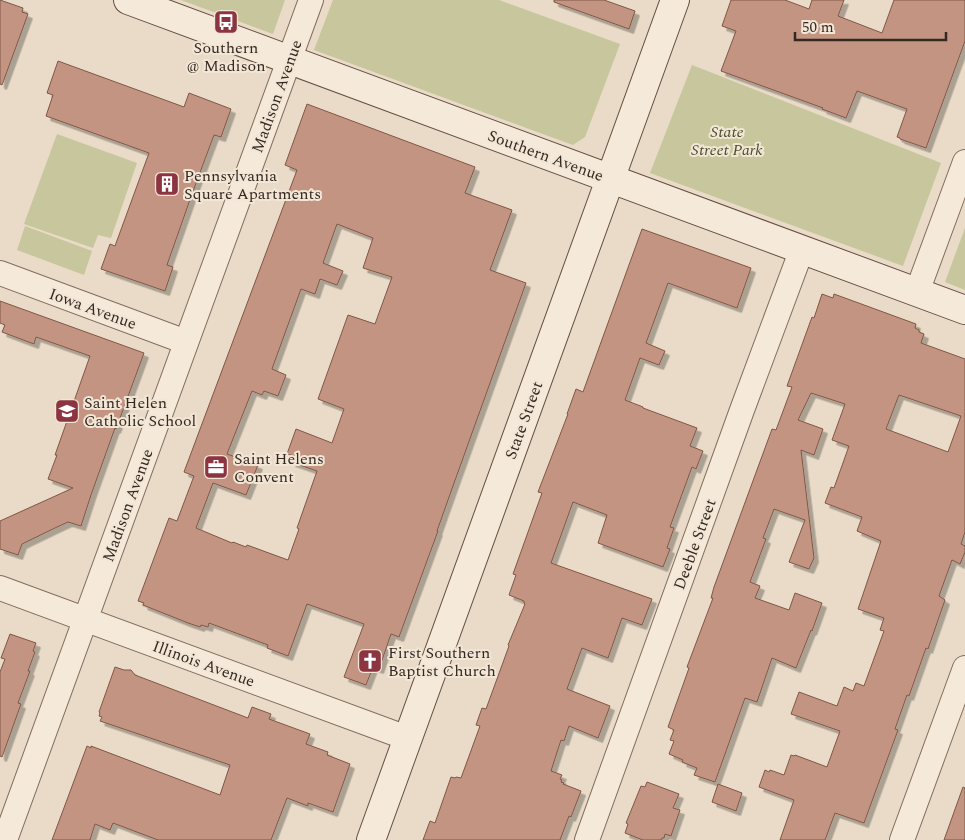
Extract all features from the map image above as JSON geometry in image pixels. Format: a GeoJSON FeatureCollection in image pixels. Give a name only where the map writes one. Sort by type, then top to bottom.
{"type":"FeatureCollection","features":[{"type":"Feature","properties":{"kind":"street","name":"Southern Avenue"},"geometry":{"type":"LineString","coordinates":[[128,0],[965,310]]}},
{"type":"Feature","properties":{"kind":"street","name":"Madison Avenue"},"geometry":{"type":"LineString","coordinates":[[5,840],[311,0]]}},
{"type":"Feature","properties":{"kind":"street","name":"State Street"},"geometry":{"type":"LineString","coordinates":[[370,840],[675,0]]}},
{"type":"Feature","properties":{"kind":"street"},"geometry":{"type":"LineString","coordinates":[[917,292],[965,162]]}},
{"type":"Feature","properties":{"kind":"street","name":"Deeble Street"},"geometry":{"type":"LineString","coordinates":[[587,840],[802,250]]}},
{"type":"Feature","properties":{"kind":"street","name":"Iowa Avenue"},"geometry":{"type":"LineString","coordinates":[[0,274],[186,342]]}},
{"type":"Feature","properties":{"kind":"street","name":"Illinois Avenue"},"geometry":{"type":"LineString","coordinates":[[0,588],[407,738]]}},
{"type":"Feature","properties":{"kind":"street"},"geometry":{"type":"LineString","coordinates":[[902,840],[965,668]]}},
{"type":"Feature","properties":{"kind":"green space"},"geometry":{"type":"Polygon","coordinates":[[[181,0],[285,0],[273,34],[181,0]]]}},
{"type":"Feature","properties":{"kind":"green space"},"geometry":{"type":"Polygon","coordinates":[[[333,0],[499,0],[620,44],[585,137],[573,145],[314,50],[333,0]]]}},
{"type":"Feature","properties":{"kind":"green space","name":"State Street Park"},"geometry":{"type":"Polygon","coordinates":[[[692,65],[941,163],[903,266],[650,173],[692,65]]]}},
{"type":"Feature","properties":{"kind":"green space"},"geometry":{"type":"Polygon","coordinates":[[[57,134],[137,163],[111,238],[98,235],[93,248],[24,224],[57,134]]]}},
{"type":"Feature","properties":{"kind":"green space"},"geometry":{"type":"Polygon","coordinates":[[[25,226],[92,251],[84,275],[17,250],[25,226]]]}},
{"type":"Feature","properties":{"kind":"green space"},"geometry":{"type":"Polygon","coordinates":[[[965,228],[965,290],[945,282],[965,228]]]}},
{"type":"Feature","properties":{"kind":"building"},"geometry":{"type":"Polygon","coordinates":[[[0,0],[23,8],[22,12],[28,14],[2,85],[0,84],[0,0]]]}},
{"type":"Feature","properties":{"kind":"building"},"geometry":{"type":"Polygon","coordinates":[[[554,0],[604,0],[635,11],[629,29],[554,2],[554,0]]]}},
{"type":"Feature","properties":{"kind":"building"},"geometry":{"type":"Polygon","coordinates":[[[731,0],[785,0],[809,9],[812,0],[844,0],[838,16],[882,33],[894,0],[965,0],[965,41],[926,148],[897,137],[907,109],[857,91],[846,118],[721,71],[736,31],[722,26],[731,0]]]}},
{"type":"Feature","properties":{"kind":"building","name":"Pennsylvania Square Apartments"},"geometry":{"type":"Polygon","coordinates":[[[58,61],[184,107],[189,93],[231,109],[221,137],[214,135],[192,194],[167,265],[173,267],[165,291],[101,269],[110,244],[115,246],[149,153],[46,116],[53,95],[47,93],[58,61]]]}},
{"type":"Feature","properties":{"kind":"building"},"geometry":{"type":"Polygon","coordinates":[[[307,104],[475,167],[465,193],[512,210],[490,270],[526,283],[399,637],[391,634],[379,669],[373,667],[366,685],[344,677],[364,624],[307,604],[288,656],[267,648],[268,645],[209,623],[208,627],[201,625],[200,627],[143,605],[144,603],[138,601],[169,518],[177,521],[194,476],[184,472],[297,170],[285,165],[307,104]],[[337,224],[323,263],[343,271],[337,285],[320,279],[315,294],[301,289],[272,369],[286,375],[278,396],[264,391],[262,395],[252,391],[227,454],[258,465],[246,495],[213,483],[196,528],[232,543],[246,547],[247,545],[288,560],[317,471],[291,462],[294,456],[287,454],[296,429],[332,443],[344,409],[318,399],[348,315],[375,324],[392,277],[363,268],[373,238],[337,224]]]}},
{"type":"Feature","properties":{"kind":"building"},"geometry":{"type":"Polygon","coordinates":[[[642,229],[751,268],[737,308],[668,283],[646,343],[665,351],[659,365],[640,358],[625,400],[697,428],[690,446],[703,451],[696,469],[692,467],[670,527],[674,528],[667,548],[670,549],[663,567],[598,543],[607,515],[573,502],[551,563],[652,599],[642,625],[622,618],[608,658],[582,648],[567,689],[610,706],[598,738],[569,726],[564,741],[561,740],[551,771],[562,775],[560,779],[563,784],[581,791],[560,840],[423,840],[430,821],[435,823],[451,777],[461,778],[480,726],[476,725],[482,708],[486,709],[508,645],[525,604],[524,601],[509,595],[516,575],[513,574],[542,493],[538,492],[576,389],[583,392],[642,229]]]}},
{"type":"Feature","properties":{"kind":"building"},"geometry":{"type":"Polygon","coordinates":[[[822,294],[833,298],[834,294],[916,324],[915,328],[924,334],[921,343],[965,359],[965,532],[961,544],[965,546],[965,552],[960,564],[952,560],[939,596],[945,600],[928,649],[926,648],[909,696],[907,695],[895,729],[898,730],[864,823],[835,813],[825,840],[780,840],[794,800],[759,787],[765,770],[784,775],[791,755],[827,767],[840,731],[791,714],[799,692],[837,706],[844,687],[853,691],[856,683],[864,686],[884,631],[880,630],[884,618],[858,609],[881,541],[857,531],[862,517],[825,503],[831,487],[834,488],[849,446],[832,440],[845,404],[811,393],[798,420],[823,429],[814,455],[801,450],[814,558],[809,569],[789,562],[805,520],[774,509],[763,538],[766,539],[750,582],[760,586],[755,598],[789,610],[795,593],[822,603],[796,668],[772,658],[757,702],[745,698],[715,782],[694,775],[697,768],[669,754],[674,741],[670,740],[674,730],[668,727],[689,668],[687,667],[713,598],[711,598],[714,587],[772,429],[776,430],[792,387],[787,386],[812,317],[814,318],[822,294]],[[899,395],[886,429],[948,452],[961,416],[899,395]]]}},
{"type":"Feature","properties":{"kind":"building"},"geometry":{"type":"Polygon","coordinates":[[[0,301],[144,353],[115,428],[81,526],[68,522],[22,544],[18,555],[0,549],[0,521],[73,488],[48,479],[90,356],[36,337],[34,344],[2,332],[5,325],[0,323],[0,301]]]}},
{"type":"Feature","properties":{"kind":"building"},"geometry":{"type":"Polygon","coordinates":[[[10,634],[36,643],[33,651],[35,652],[28,671],[30,671],[18,703],[21,704],[2,757],[0,756],[0,672],[5,659],[1,658],[10,634]]]}},
{"type":"Feature","properties":{"kind":"building"},"geometry":{"type":"Polygon","coordinates":[[[115,667],[131,670],[135,675],[248,718],[252,707],[271,714],[269,719],[310,734],[306,744],[328,752],[327,755],[350,764],[333,812],[308,803],[308,806],[287,798],[271,840],[158,840],[113,823],[110,830],[95,824],[90,840],[52,840],[87,746],[220,795],[230,765],[100,721],[102,717],[99,716],[99,712],[115,667]]]}},
{"type":"Feature","properties":{"kind":"building"},"geometry":{"type":"Polygon","coordinates":[[[647,782],[679,794],[673,808],[680,810],[671,836],[665,834],[661,840],[643,840],[625,833],[628,824],[626,823],[641,786],[645,787],[647,782]]]}},
{"type":"Feature","properties":{"kind":"building"},"geometry":{"type":"Polygon","coordinates":[[[718,784],[742,793],[736,811],[712,802],[718,784]]]}},
{"type":"Feature","properties":{"kind":"building"},"geometry":{"type":"Polygon","coordinates":[[[963,787],[965,788],[965,840],[944,840],[963,787]]]}},
{"type":"Feature","properties":{"kind":"place","name":"Southern @ Madison"},"geometry":{"type":"Point","coordinates":[226,22]}},
{"type":"Feature","properties":{"kind":"place","name":"Pennsylvania Square Apartments"},"geometry":{"type":"Point","coordinates":[167,184]}},
{"type":"Feature","properties":{"kind":"place","name":"Saint Helen Catholic School"},"geometry":{"type":"Point","coordinates":[67,411]}},
{"type":"Feature","properties":{"kind":"place","name":"Saint Helens Convent"},"geometry":{"type":"Point","coordinates":[216,467]}},
{"type":"Feature","properties":{"kind":"place","name":"First Southern Baptist Church"},"geometry":{"type":"Point","coordinates":[370,661]}}]}
